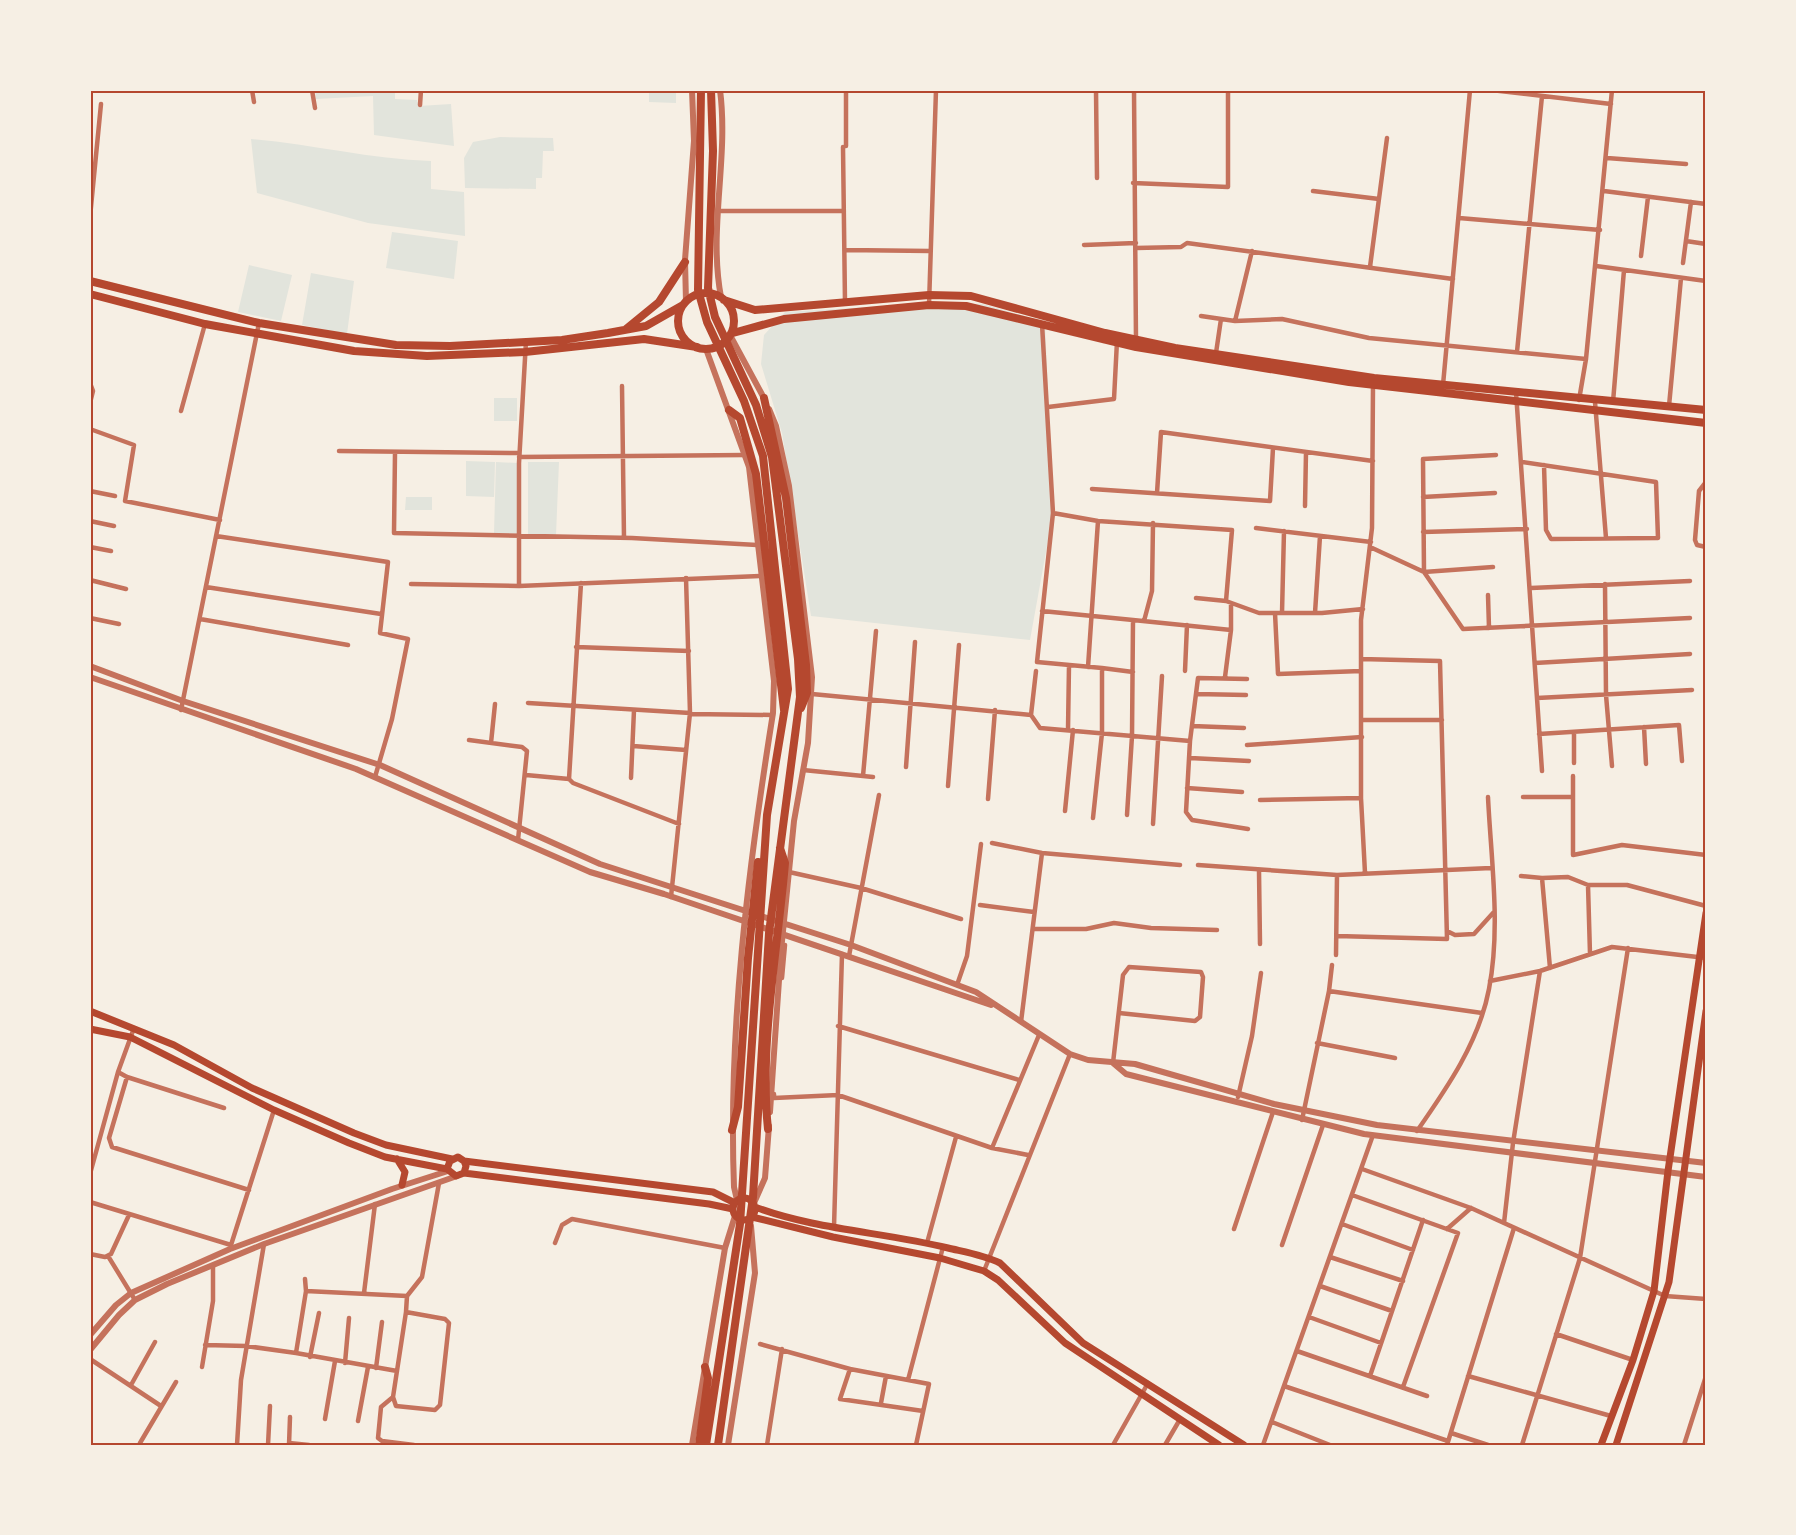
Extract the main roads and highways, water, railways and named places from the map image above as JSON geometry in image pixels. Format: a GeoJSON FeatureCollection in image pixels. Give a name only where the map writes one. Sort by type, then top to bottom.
{"type":"FeatureCollection","features":[{"type":"Feature","properties":{"kind":"main road"},"geometry":{"type":"LineString","coordinates":[[701,90],[698,290],[706,322],[744,402],[763,456],[786,662],[786,714],[774,770],[764,850],[740,1224],[706,1445]]}},
{"type":"Feature","properties":{"kind":"main road"},"geometry":{"type":"LineString","coordinates":[[711,90],[713,151],[708,288],[715,317],[756,405],[772,457],[798,659],[799,712],[793,770],[769,933],[753,1197],[717,1445]]}},
{"type":"Feature","properties":{"kind":"main road"},"geometry":{"type":"LineString","coordinates":[[625,330],[658,302],[685,262]]}},
{"type":"Feature","properties":{"kind":"main road"},"geometry":{"type":"LineString","coordinates":[[90,281],[259,323],[396,345],[450,346],[562,340],[625,330],[646,326],[698,294],[708,293],[755,310],[929,295],[983,298],[1118,339]]}},
{"type":"Feature","properties":{"kind":"main road"},"geometry":{"type":"LineString","coordinates":[[90,294],[257,335],[354,351],[419,356],[525,352],[644,339],[706,349],[715,348],[732,335],[784,319],[929,305],[976,307],[1042,325],[1136,343],[1442,394],[1579,400],[1706,411]]}},
{"type":"Feature","properties":{"kind":"main road"},"geometry":{"type":"LineString","coordinates":[[723,299],[733,314],[732,335]]}},
{"type":"Feature","properties":{"kind":"main road"},"geometry":{"type":"LineString","coordinates":[[685,304],[678,321],[679,329],[689,343],[697,347]]}},
{"type":"Feature","properties":{"kind":"main road"},"geometry":{"type":"LineString","coordinates":[[1136,343],[1216,353],[1373,382],[1443,384],[1596,411],[1706,423]]}},
{"type":"Feature","properties":{"kind":"main road"},"geometry":{"type":"LineString","coordinates":[[764,398],[786,498],[806,665],[807,693],[799,712]]}},
{"type":"Feature","properties":{"kind":"main road"},"geometry":{"type":"LineString","coordinates":[[729,410],[740,418],[756,474],[777,638],[781,702],[786,714]]}},
{"type":"Feature","properties":{"kind":"main road"},"geometry":{"type":"LineString","coordinates":[[768,1129],[766,1103],[772,991],[785,863],[780,847]]}},
{"type":"Feature","properties":{"kind":"main road"},"geometry":{"type":"LineString","coordinates":[[732,1130],[738,1107],[758,859],[764,850]]}},
{"type":"Feature","properties":{"kind":"main road"},"geometry":{"type":"LineString","coordinates":[[1601,1445],[1633,1360],[1654,1291],[1668,1171],[1703,958],[1706,913]]}},
{"type":"Feature","properties":{"kind":"main road"},"geometry":{"type":"LineString","coordinates":[[90,1011],[174,1044],[252,1088],[354,1134],[386,1145],[452,1159],[458,1157],[464,1161],[713,1192],[735,1207],[741,1220],[751,1217],[833,1238],[940,1258],[984,1271],[998,1280],[1065,1343],[1179,1421],[1219,1445]]}},
{"type":"Feature","properties":{"kind":"main road"},"geometry":{"type":"LineString","coordinates":[[1616,1445],[1670,1282],[1706,1011]]}},
{"type":"Feature","properties":{"kind":"main road"},"geometry":{"type":"LineString","coordinates":[[90,1029],[130,1037],[274,1110],[349,1143],[397,1159],[461,1174],[735,1207],[748,1198],[754,1205],[834,1227],[943,1246],[989,1258],[1006,1269],[1083,1343],[1244,1445]]}},
{"type":"Feature","properties":{"kind":"main road"},"geometry":{"type":"LineString","coordinates":[[397,1159],[405,1172],[402,1185]]}},
{"type":"Feature","properties":{"kind":"main road"},"geometry":{"type":"LineString","coordinates":[[448,1170],[452,1159]]}},
{"type":"Feature","properties":{"kind":"main road"},"geometry":{"type":"LineString","coordinates":[[461,1174],[466,1166],[464,1161]]}},
{"type":"Feature","properties":{"kind":"main road"},"geometry":{"type":"LineString","coordinates":[[751,1217],[754,1205]]}},
{"type":"Feature","properties":{"kind":"main road"},"geometry":{"type":"LineString","coordinates":[[699,1445],[708,1378],[705,1368]]}}]}
